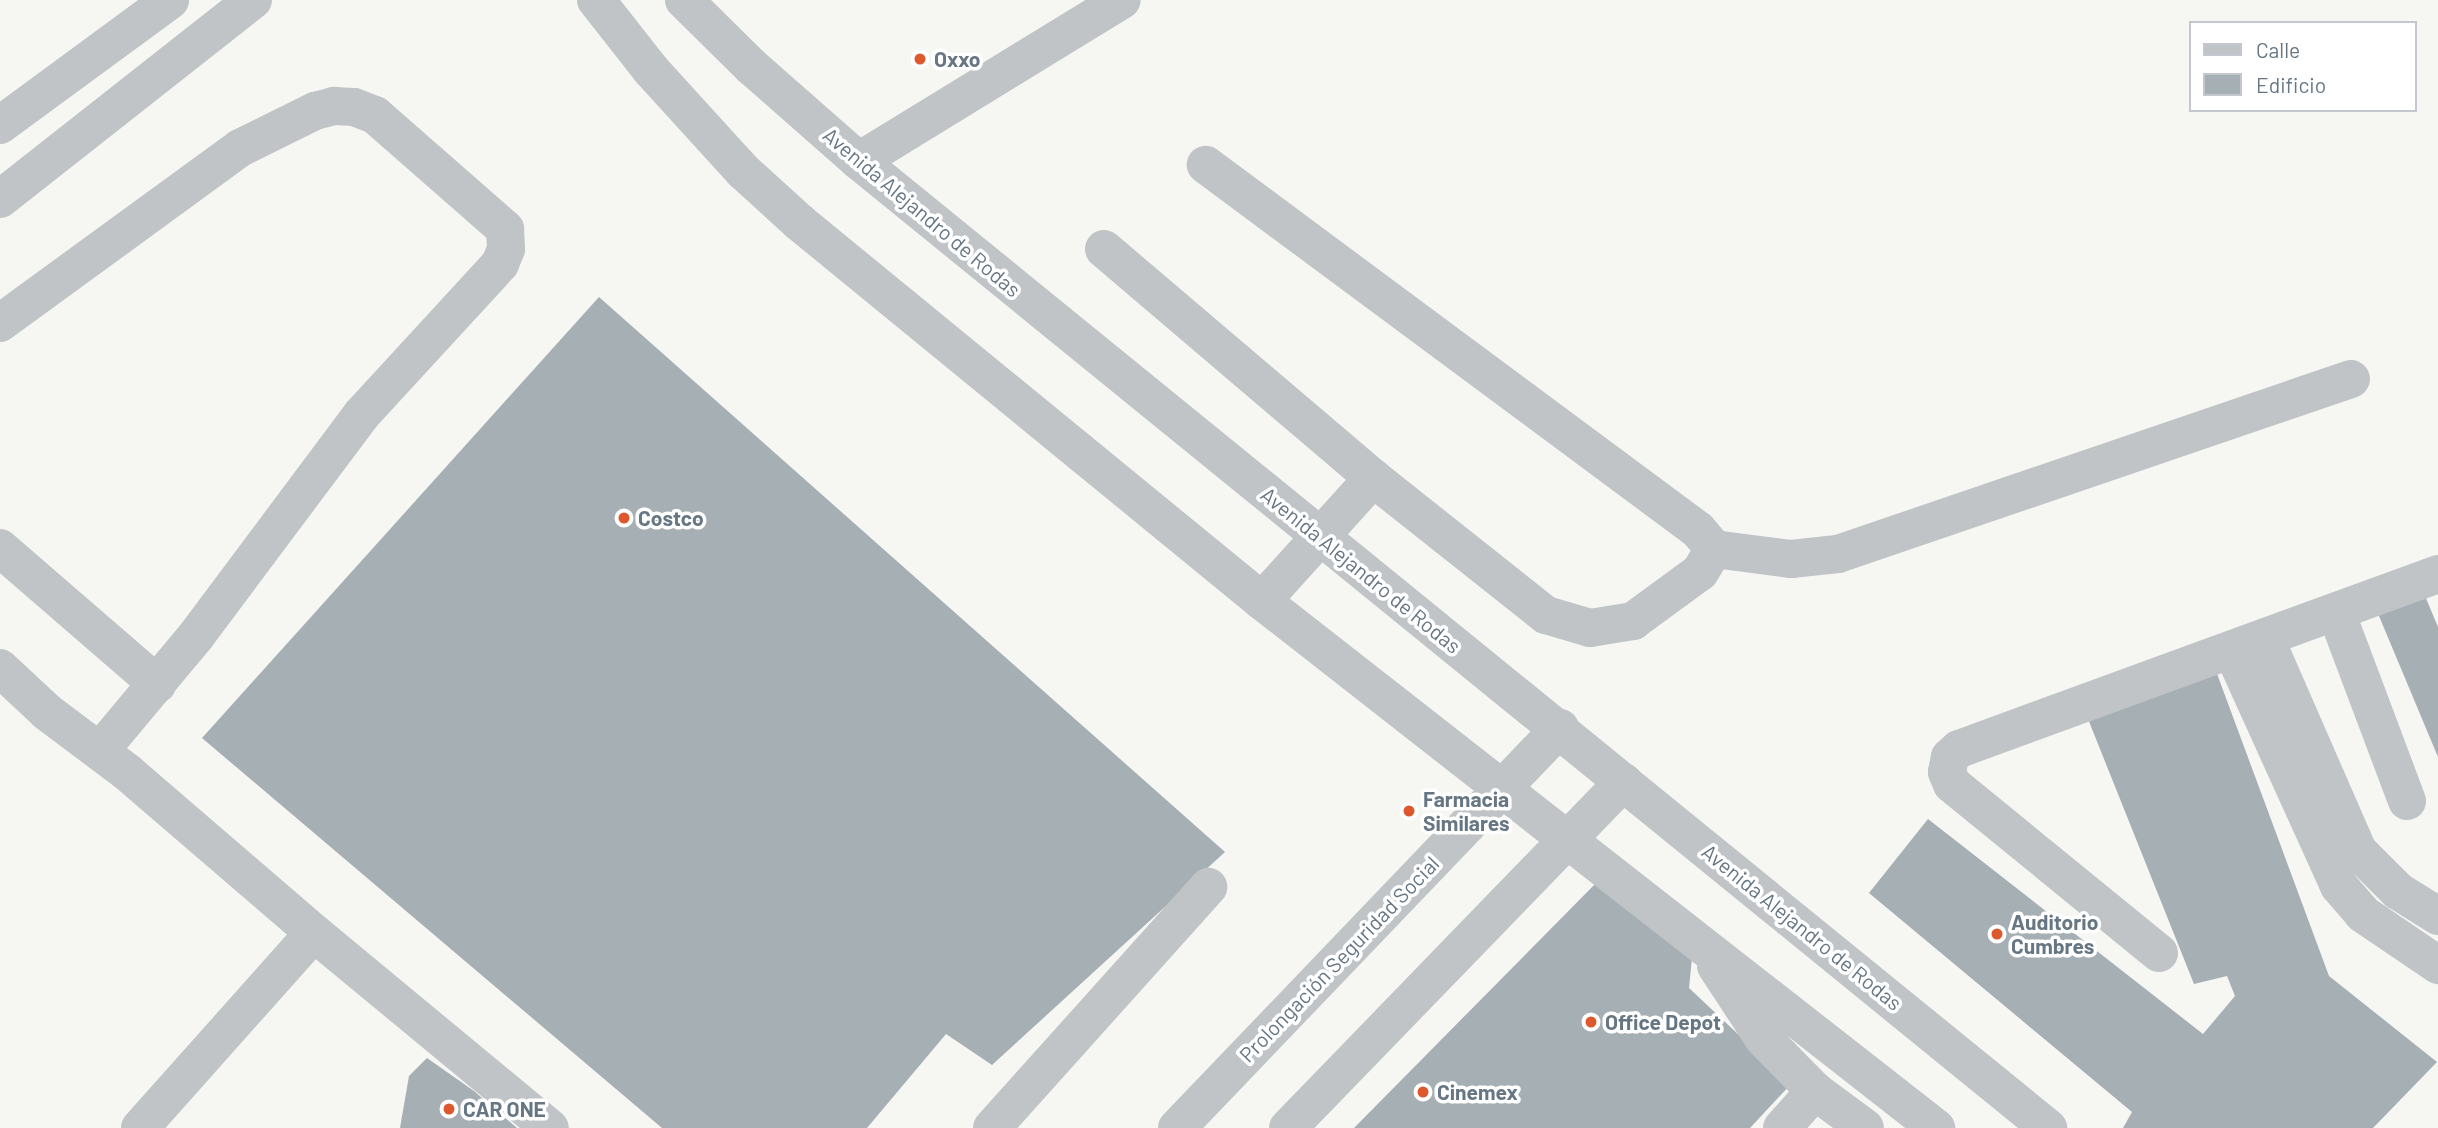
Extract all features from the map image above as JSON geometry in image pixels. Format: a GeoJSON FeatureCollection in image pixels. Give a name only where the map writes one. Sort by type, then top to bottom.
{"type":"FeatureCollection","features":[{"type":"Feature","properties":{"kind":"street"},"geometry":{"type":"LineString","coordinates":[[0,125],[170,0]]}},
{"type":"Feature","properties":{"kind":"street"},"geometry":{"type":"LineString","coordinates":[[0,199],[253,0]]}},
{"type":"Feature","properties":{"kind":"street"},"geometry":{"type":"LineString","coordinates":[[596,0],[651,69],[743,171],[799,222],[1262,601],[1570,838],[1936,1128]]}},
{"type":"Feature","properties":{"kind":"street"},"geometry":{"type":"LineString","coordinates":[[859,161],[1122,0]]}},
{"type":"Feature","properties":{"kind":"street","name":"Avenida Alejandro de Rodas"},"geometry":{"type":"LineString","coordinates":[[697,2],[859,161],[1319,538],[1560,728],[2048,1128]]}},
{"type":"Feature","properties":{"kind":"street"},"geometry":{"type":"LineString","coordinates":[[0,323],[240,148],[304,115],[334,106],[354,107],[374,115],[505,229],[506,249],[500,264],[362,414],[157,684],[100,751]]}},
{"type":"Feature","properties":{"kind":"street"},"geometry":{"type":"LineString","coordinates":[[1206,165],[1687,522],[1714,549],[1791,559],[1838,554],[2351,379]]}},
{"type":"Feature","properties":{"kind":"street"},"geometry":{"type":"LineString","coordinates":[[1104,249],[1373,478],[1546,615],[1590,628],[1633,621],[1700,572],[1714,549]]}},
{"type":"Feature","properties":{"kind":"street"},"geometry":{"type":"LineString","coordinates":[[1262,601],[1373,478]]}},
{"type":"Feature","properties":{"kind":"street"},"geometry":{"type":"LineString","coordinates":[[5,564],[157,684]]}},
{"type":"Feature","properties":{"kind":"street"},"geometry":{"type":"LineString","coordinates":[[2159,953],[1952,784],[1946,765],[1959,749],[2438,574]]}},
{"type":"Feature","properties":{"kind":"street"},"geometry":{"type":"LineString","coordinates":[[2336,612],[2407,800]]}},
{"type":"Feature","properties":{"kind":"street"},"geometry":{"type":"LineString","coordinates":[[2248,644],[2358,851],[2398,891],[2438,916]]}},
{"type":"Feature","properties":{"kind":"street"},"geometry":{"type":"LineString","coordinates":[[2248,644],[2339,886],[2363,914],[2438,965]]}},
{"type":"Feature","properties":{"kind":"street"},"geometry":{"type":"LineString","coordinates":[[0,668],[47,712],[100,751],[550,1128]]}},
{"type":"Feature","properties":{"kind":"street","name":"Prolongación Seguridad Social"},"geometry":{"type":"LineString","coordinates":[[1177,1128],[1560,728]]}},
{"type":"Feature","properties":{"kind":"street"},"geometry":{"type":"LineString","coordinates":[[1288,1128],[1623,782]]}},
{"type":"Feature","properties":{"kind":"street"},"geometry":{"type":"LineString","coordinates":[[992,1128],[1208,887]]}},
{"type":"Feature","properties":{"kind":"street"},"geometry":{"type":"LineString","coordinates":[[140,1128],[314,933]]}},
{"type":"Feature","properties":{"kind":"street"},"geometry":{"type":"LineString","coordinates":[[1704,945],[1758,1031],[1815,1091],[1865,1128]]}},
{"type":"Feature","properties":{"kind":"street"},"geometry":{"type":"LineString","coordinates":[[1782,1128],[1815,1091]]}},
{"type":"Feature","properties":{"kind":"building","name":"Costco"},"geometry":{"type":"Polygon","coordinates":[[[599,297],[1225,852],[992,1065],[946,1034],[867,1128],[662,1128],[202,738],[599,297]]]}},
{"type":"Feature","properties":{"kind":"building"},"geometry":{"type":"Polygon","coordinates":[[[2420,584],[2438,627],[2438,757],[2374,604],[2420,584]]]}},
{"type":"Feature","properties":{"kind":"building","name":"Auditorio Cumbres"},"geometry":{"type":"Polygon","coordinates":[[[2213,663],[2329,976],[2437,1062],[2373,1128],[2123,1128],[2132,1112],[1869,893],[1928,819],[2203,1034],[2235,996],[2227,976],[2194,984],[2086,714],[2213,663]]]}},
{"type":"Feature","properties":{"kind":"building","name":"Office Depot"},"geometry":{"type":"Polygon","coordinates":[[[1600,879],[1692,958],[1689,988],[1791,1084],[1750,1128],[1354,1128],[1600,879]]]}},
{"type":"Feature","properties":{"kind":"building","name":"CAR ONE"},"geometry":{"type":"Polygon","coordinates":[[[427,1058],[474,1091],[517,1128],[400,1128],[409,1076],[427,1058]]]}},
{"type":"Feature","properties":{"kind":"place","name":"Oxxo"},"geometry":{"type":"Point","coordinates":[920,59]}},
{"type":"Feature","properties":{"kind":"place","name":"Costco"},"geometry":{"type":"Point","coordinates":[624,518]}},
{"type":"Feature","properties":{"kind":"place","name":"Farmacia Similares"},"geometry":{"type":"Point","coordinates":[1409,811]}},
{"type":"Feature","properties":{"kind":"place","name":"Auditorio Cumbres"},"geometry":{"type":"Point","coordinates":[1997,934]}},
{"type":"Feature","properties":{"kind":"place","name":"Office Depot"},"geometry":{"type":"Point","coordinates":[1591,1022]}},
{"type":"Feature","properties":{"kind":"place","name":"Cinemex"},"geometry":{"type":"Point","coordinates":[1423,1092]}},
{"type":"Feature","properties":{"kind":"place","name":"CAR ONE"},"geometry":{"type":"Point","coordinates":[449,1109]}}]}
